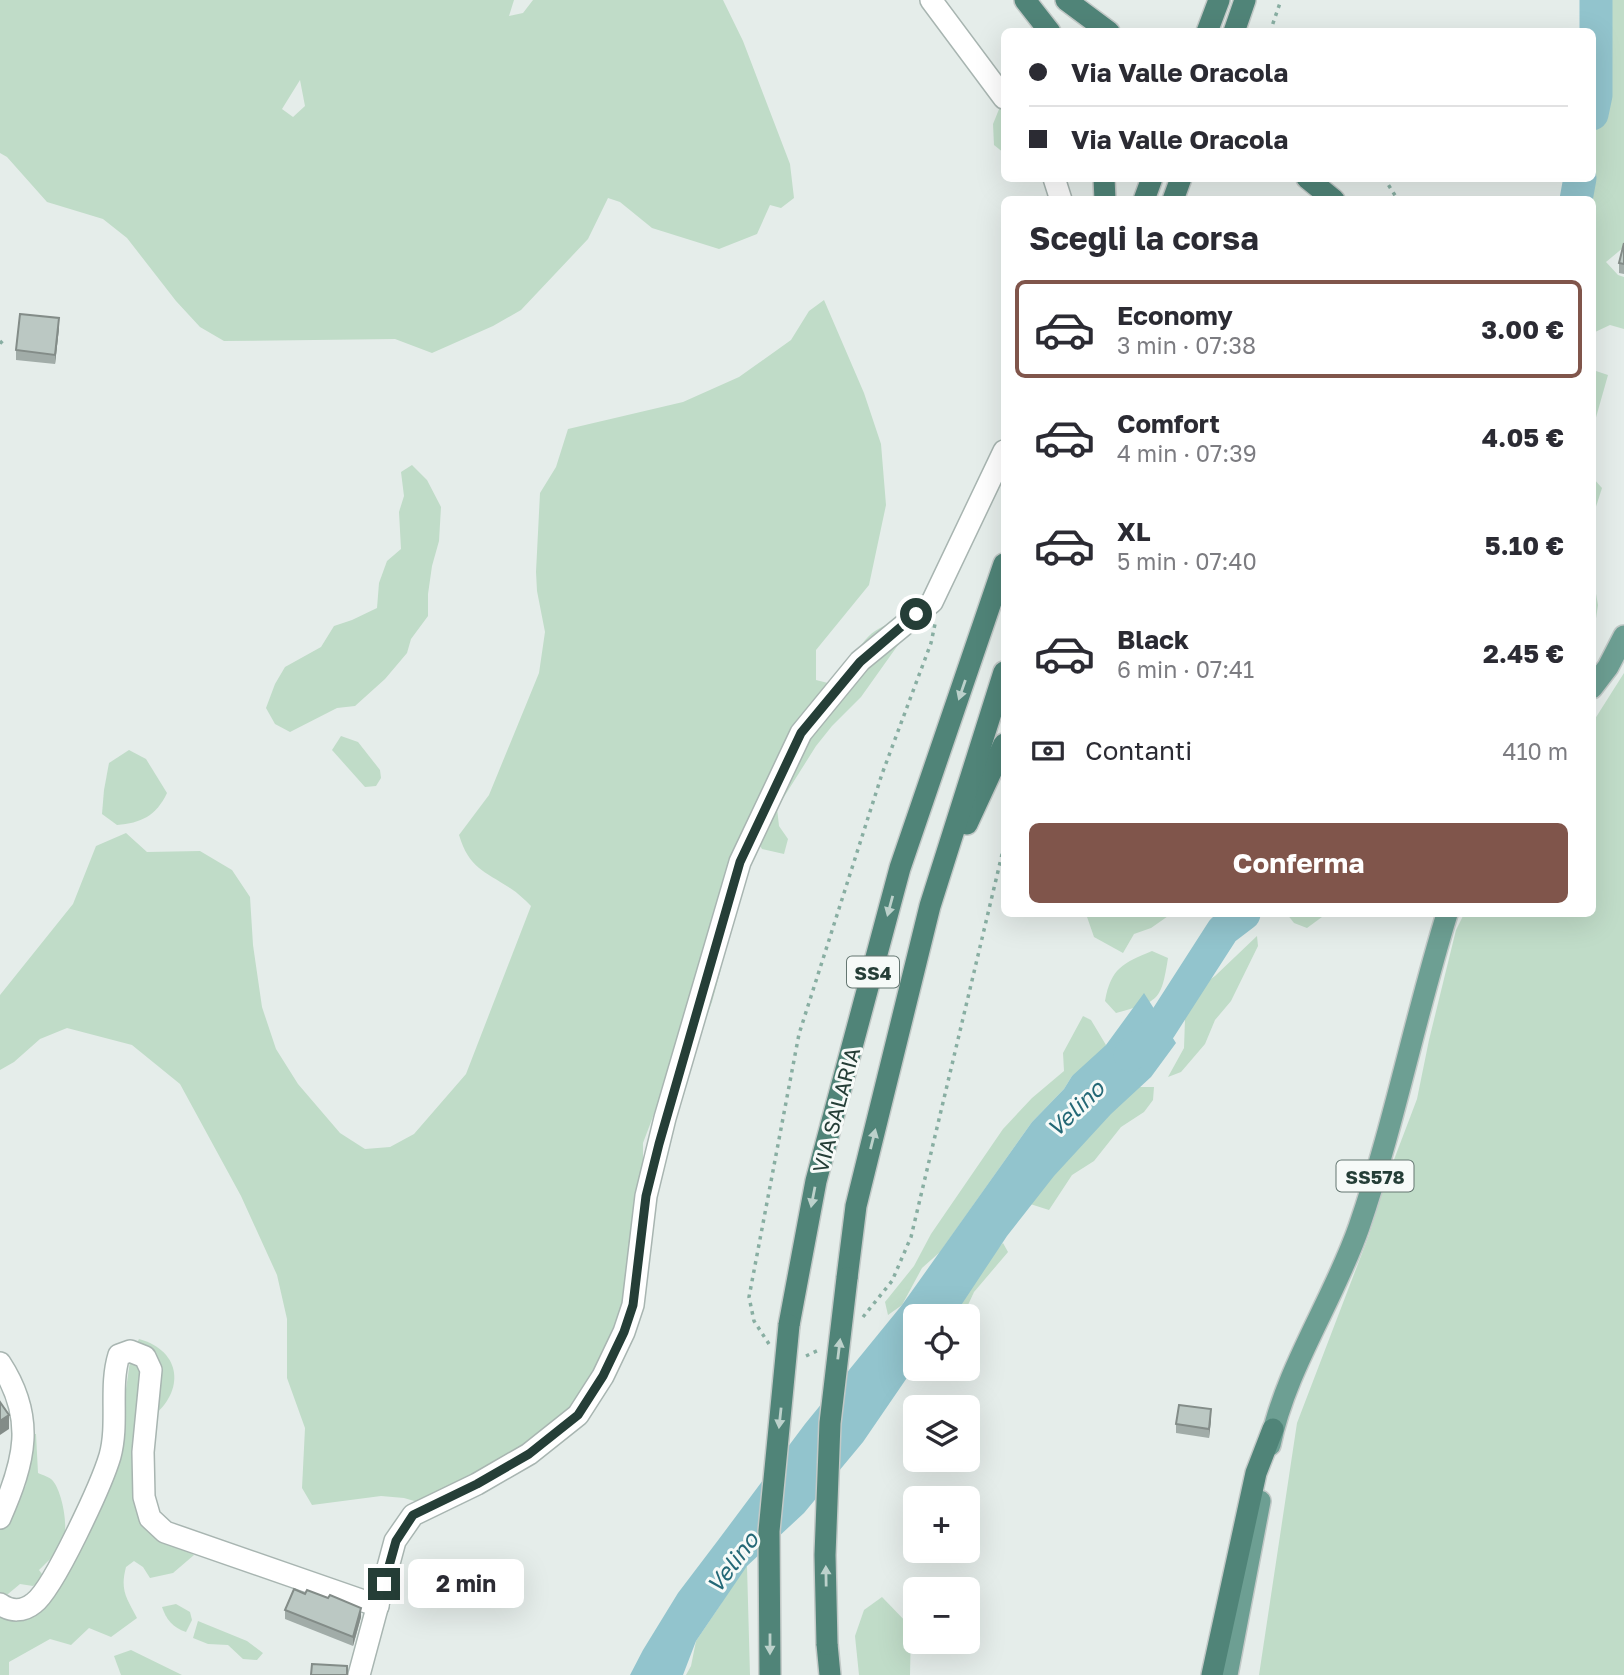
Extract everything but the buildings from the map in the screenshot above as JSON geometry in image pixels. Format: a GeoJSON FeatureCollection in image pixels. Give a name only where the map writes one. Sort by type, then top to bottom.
{"type":"FeatureCollection","features":[{"type":"Feature","properties":{"kind":"highway"},"geometry":{"type":"LineString","coordinates":[[1024,0],[1047,28]]}},
{"type":"Feature","properties":{"kind":"highway"},"geometry":{"type":"LineString","coordinates":[[1066,0],[1104,28]]}},
{"type":"Feature","properties":{"kind":"highway"},"geometry":{"type":"LineString","coordinates":[[1208,28],[1219,0]]}},
{"type":"Feature","properties":{"kind":"highway"},"geometry":{"type":"LineString","coordinates":[[1235,28],[1245,0]]}},
{"type":"Feature","properties":{"kind":"highway"},"geometry":{"type":"LineString","coordinates":[[1244,28],[1253,0]]}},
{"type":"Feature","properties":{"kind":"highway"},"geometry":{"type":"LineString","coordinates":[[1312,182],[1329,196]]}},
{"type":"Feature","properties":{"kind":"highway","name":"VIA SALARIA"},"geometry":{"type":"LineString","coordinates":[[770,1675],[769,1531],[789,1325],[816,1181],[900,868],[1001,573]]}},
{"type":"Feature","properties":{"kind":"highway","name":"VIA SALARIA"},"geometry":{"type":"LineString","coordinates":[[831,1673],[827,1644],[825,1555],[830,1423],[856,1206],[930,906],[1001,681]]}},
{"type":"Feature","properties":{"kind":"highway"},"geometry":{"type":"LineString","coordinates":[[930,906],[1001,751]]}},
{"type":"Feature","properties":{"kind":"highway"},"geometry":{"type":"LineString","coordinates":[[1212,1675],[1256,1473],[1273,1429]]}},
{"type":"Feature","properties":{"kind":"main road"},"geometry":{"type":"LineString","coordinates":[[1596,683],[1608,667],[1624,636]]}},
{"type":"Feature","properties":{"kind":"main road","name":"SS578"},"geometry":{"type":"LineString","coordinates":[[1227,1675],[1273,1429],[1358,1231],[1379,1164],[1430,968],[1446,917]]}},
{"type":"Feature","properties":{"kind":"street"},"geometry":{"type":"LineString","coordinates":[[931,0],[1001,94]]}},
{"type":"Feature","properties":{"kind":"street"},"geometry":{"type":"LineString","coordinates":[[359,1675],[396,1541],[413,1515],[477,1484],[529,1454],[578,1415],[603,1376],[624,1332],[633,1305],[646,1196],[740,862],[801,733],[860,662],[932,602],[1001,457]]}},
{"type":"Feature","properties":{"kind":"street"},"geometry":{"type":"LineString","coordinates":[[0,1604],[7,1609],[21,1610],[35,1603],[87,1513],[110,1455],[116,1395],[115,1369],[119,1355],[130,1351],[145,1357],[151,1370],[143,1452],[144,1497],[150,1518],[165,1532],[378,1606]]}},
{"type":"Feature","properties":{"kind":"street"},"geometry":{"type":"LineString","coordinates":[[0,1363],[12,1382],[22,1409],[23,1440],[20,1468],[0,1518]]}},
{"type":"Feature","properties":{"kind":"path"},"geometry":{"type":"LineString","coordinates":[[1271,28],[1281,0]]}},
{"type":"Feature","properties":{"kind":"path"},"geometry":{"type":"LineString","coordinates":[[0,341],[5,346]]}},
{"type":"Feature","properties":{"kind":"green space"},"geometry":{"type":"Polygon","coordinates":[[[0,0],[514,0],[509,16],[523,13],[533,0],[723,0],[743,41],[790,164],[794,198],[781,208],[770,205],[757,234],[719,249],[652,228],[620,202],[608,198],[588,239],[521,310],[493,326],[432,353],[395,339],[224,341],[200,327],[127,238],[103,219],[47,202],[7,157],[0,153],[0,0]],[[300,80],[282,109],[293,117],[305,106],[300,80]]]}},
{"type":"Feature","properties":{"kind":"green space"},"geometry":{"type":"Polygon","coordinates":[[[1605,0],[1624,0],[1624,247],[1606,262],[1618,275],[1624,277],[1624,329],[1610,325],[1596,332],[1596,196],[1582,196],[1584,182],[1596,182],[1596,122],[1606,19],[1605,0]]]}},
{"type":"Feature","properties":{"kind":"green space"},"geometry":{"type":"Polygon","coordinates":[[[1001,104],[1001,151],[994,145],[993,124],[1001,104]]]}},
{"type":"Feature","properties":{"kind":"green space"},"geometry":{"type":"Polygon","coordinates":[[[824,300],[864,393],[881,444],[886,505],[869,585],[816,650],[816,680],[832,684],[850,676],[862,644],[868,637],[884,626],[907,618],[903,638],[861,697],[816,746],[777,808],[779,826],[788,839],[784,854],[762,849],[755,838],[724,919],[721,969],[712,1002],[679,1090],[660,1098],[643,1143],[643,1186],[634,1254],[618,1326],[593,1379],[561,1419],[445,1510],[404,1498],[381,1496],[312,1505],[302,1488],[305,1428],[287,1378],[287,1319],[277,1275],[241,1196],[180,1084],[132,1045],[67,1028],[40,1039],[14,1062],[0,1070],[0,995],[73,904],[96,846],[126,833],[147,852],[200,851],[232,870],[250,897],[253,945],[262,1007],[276,1049],[298,1084],[340,1133],[365,1149],[390,1147],[414,1134],[466,1074],[531,906],[516,892],[478,868],[468,855],[459,835],[489,795],[539,673],[545,632],[536,572],[540,493],[556,467],[568,429],[683,402],[739,377],[791,340],[809,311],[824,300]]]}},
{"type":"Feature","properties":{"kind":"green space"},"geometry":{"type":"Polygon","coordinates":[[[1596,371],[1608,375],[1596,417],[1596,371]]]}},
{"type":"Feature","properties":{"kind":"green space"},"geometry":{"type":"Polygon","coordinates":[[[412,465],[427,480],[441,507],[439,541],[428,594],[428,616],[411,639],[407,653],[385,679],[355,706],[337,708],[290,732],[275,724],[266,708],[275,684],[285,667],[321,647],[334,626],[377,608],[379,583],[387,561],[401,549],[399,512],[404,496],[401,472],[412,465]]]}},
{"type":"Feature","properties":{"kind":"green space"},"geometry":{"type":"Polygon","coordinates":[[[1596,481],[1602,488],[1596,507],[1596,481]]]}},
{"type":"Feature","properties":{"kind":"green space"},"geometry":{"type":"Polygon","coordinates":[[[1624,673],[1624,1675],[1259,1675],[1297,1423],[1369,1235],[1384,1186],[1417,1099],[1456,930],[1462,917],[1596,917],[1596,717],[1624,673]]]}},
{"type":"Feature","properties":{"kind":"green space"},"geometry":{"type":"Polygon","coordinates":[[[341,736],[358,742],[380,770],[381,778],[376,786],[365,787],[332,750],[341,736]]]}},
{"type":"Feature","properties":{"kind":"green space"},"geometry":{"type":"Polygon","coordinates":[[[129,750],[146,759],[167,793],[147,817],[117,825],[102,814],[104,790],[109,763],[129,750]]]}},
{"type":"Feature","properties":{"kind":"green space"},"geometry":{"type":"Polygon","coordinates":[[[1087,917],[1167,917],[1151,928],[1134,934],[1123,953],[1094,937],[1087,917]]]}},
{"type":"Feature","properties":{"kind":"green space"},"geometry":{"type":"Polygon","coordinates":[[[1289,917],[1322,917],[1307,928],[1294,923],[1289,917]]]}},
{"type":"Feature","properties":{"kind":"green space"},"geometry":{"type":"Polygon","coordinates":[[[1257,936],[1258,946],[1231,1001],[1215,1020],[1205,1044],[1181,1072],[1168,1077],[1184,1048],[1185,1019],[1194,991],[1215,976],[1257,936]]]}},
{"type":"Feature","properties":{"kind":"green space"},"geometry":{"type":"Polygon","coordinates":[[[1152,951],[1168,958],[1160,992],[1150,1002],[1116,1013],[1105,1001],[1115,974],[1126,963],[1152,951]]]}},
{"type":"Feature","properties":{"kind":"green space"},"geometry":{"type":"Polygon","coordinates":[[[1083,1016],[1091,1020],[1106,1045],[1097,1063],[1072,1076],[1064,1089],[1032,1122],[940,1252],[922,1268],[902,1305],[888,1315],[885,1302],[914,1266],[931,1234],[1003,1129],[1032,1098],[1064,1071],[1063,1053],[1083,1016]]]}},
{"type":"Feature","properties":{"kind":"green space"},"geometry":{"type":"Polygon","coordinates":[[[1137,1087],[1154,1087],[1153,1100],[1144,1112],[1121,1127],[1094,1161],[1072,1175],[1049,1210],[1027,1203],[1037,1182],[1137,1087]]]}},
{"type":"Feature","properties":{"kind":"green space"},"geometry":{"type":"Polygon","coordinates":[[[1003,1243],[1008,1252],[974,1292],[968,1304],[950,1304],[986,1259],[1003,1243]]]}},
{"type":"Feature","properties":{"kind":"green space"},"geometry":{"type":"Polygon","coordinates":[[[139,1339],[164,1353],[171,1362],[174,1373],[170,1396],[152,1417],[137,1343],[139,1339]]]}},
{"type":"Feature","properties":{"kind":"green space"},"geometry":{"type":"Polygon","coordinates":[[[130,1361],[146,1369],[136,1486],[171,1543],[194,1555],[173,1573],[150,1578],[143,1567],[134,1561],[126,1567],[124,1588],[137,1618],[111,1637],[89,1628],[71,1645],[50,1639],[9,1662],[9,1675],[0,1675],[0,1611],[35,1613],[119,1439],[130,1361]]]}},
{"type":"Feature","properties":{"kind":"green space"},"geometry":{"type":"Polygon","coordinates":[[[30,1433],[36,1434],[38,1473],[52,1480],[59,1493],[64,1510],[65,1534],[58,1549],[39,1570],[45,1578],[33,1586],[20,1584],[2,1599],[0,1528],[4,1529],[26,1485],[30,1433]]]}},
{"type":"Feature","properties":{"kind":"green space"},"geometry":{"type":"Polygon","coordinates":[[[747,1566],[750,1675],[686,1675],[691,1666],[696,1641],[721,1604],[727,1585],[747,1566]]]}},
{"type":"Feature","properties":{"kind":"green space"},"geometry":{"type":"Polygon","coordinates":[[[882,1597],[903,1619],[903,1654],[910,1654],[910,1675],[859,1675],[855,1636],[864,1610],[882,1597]]]}},
{"type":"Feature","properties":{"kind":"green space"},"geometry":{"type":"Polygon","coordinates":[[[176,1604],[190,1612],[192,1620],[186,1632],[171,1623],[162,1607],[176,1604]]]}},
{"type":"Feature","properties":{"kind":"green space"},"geometry":{"type":"Polygon","coordinates":[[[198,1621],[247,1641],[263,1653],[257,1660],[243,1659],[228,1645],[208,1644],[193,1638],[198,1621]]]}},
{"type":"Feature","properties":{"kind":"green space"},"geometry":{"type":"Polygon","coordinates":[[[131,1650],[182,1675],[121,1675],[114,1656],[131,1650]]]}},
{"type":"Feature","properties":{"kind":"water"},"geometry":{"type":"Polygon","coordinates":[[[1144,993],[1176,1043],[1151,1077],[1111,1114],[1054,1176],[1007,1236],[962,1304],[903,1304],[905,1381],[863,1442],[804,1513],[747,1566],[696,1641],[683,1675],[630,1675],[678,1593],[805,1424],[902,1305],[1032,1122],[1064,1089],[1072,1076],[1106,1045],[1144,993]]]}},
{"type":"Feature","properties":{"kind":"waterway","name":"Velino"},"geometry":{"type":"LineString","coordinates":[[1596,0],[1596,28]]}},
{"type":"Feature","properties":{"kind":"waterway","name":"Velino"},"geometry":{"type":"LineString","coordinates":[[1596,28],[1596,95]]}},
{"type":"Feature","properties":{"kind":"waterway","name":"Velino"},"geometry":{"type":"LineString","coordinates":[[1577,196],[1579,182]]}},
{"type":"Feature","properties":{"kind":"waterway","name":"Velino"},"geometry":{"type":"LineString","coordinates":[[1130,1055],[1160,1028],[1223,930],[1240,917]]}},
{"type":"Feature","properties":{"kind":"route"},"geometry":{"type":"LineString","coordinates":[[384,1584],[396,1541],[413,1515],[477,1484],[529,1454],[578,1415],[603,1376],[624,1332],[633,1305],[646,1196],[665,1118],[740,862],[801,733],[860,662],[916,614]]}}]}
